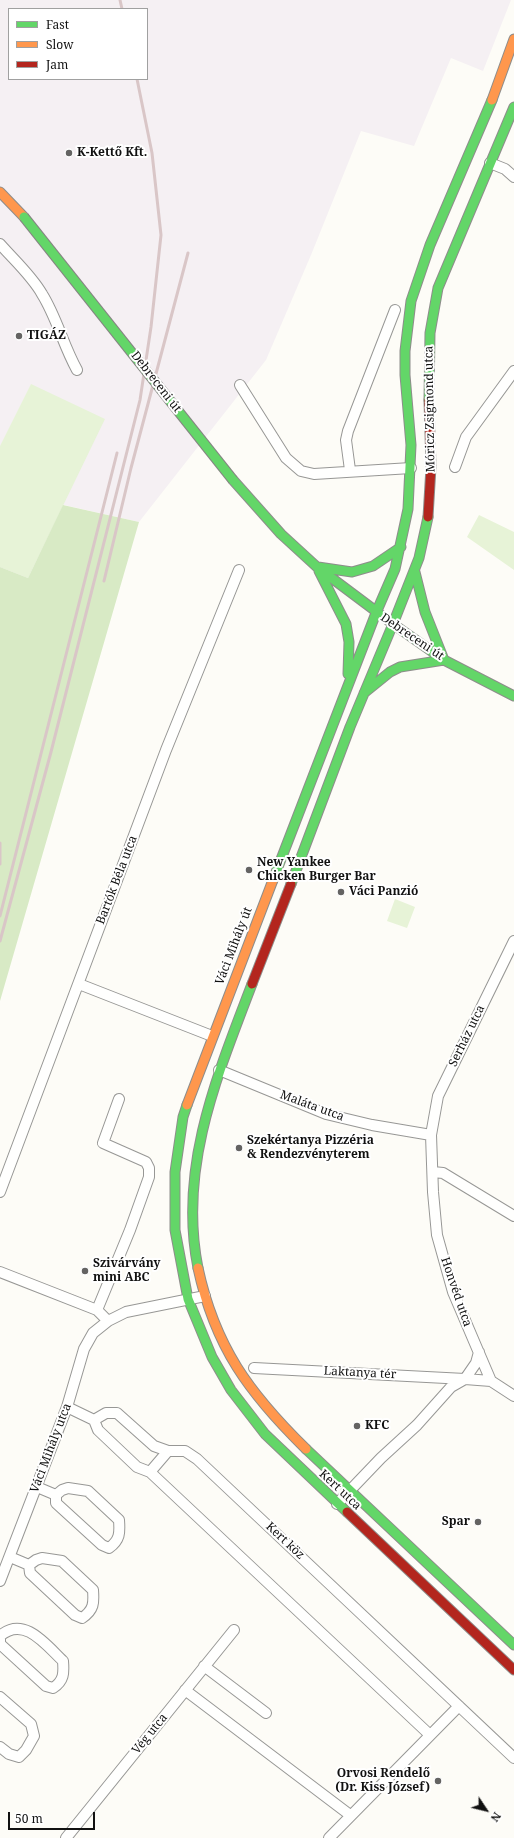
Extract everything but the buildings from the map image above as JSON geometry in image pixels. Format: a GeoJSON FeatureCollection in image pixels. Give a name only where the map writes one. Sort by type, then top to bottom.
{"type":"FeatureCollection","features":[{"type":"Feature","properties":{"kind":"main road","name":"Móricz Zsigmond utca"},"geometry":{"type":"LineString","coordinates":[[376,613],[392,578],[402,547],[408,509],[411,468],[405,363],[411,301],[430,245],[511,55],[514,39]]}},
{"type":"Feature","properties":{"kind":"main road","name":"Móricz Zsigmond utca"},"geometry":{"type":"LineString","coordinates":[[392,624],[415,572],[425,541],[430,503],[432,453],[428,361],[433,310],[451,252],[514,107]]}},
{"type":"Feature","properties":{"kind":"main road","name":"Debreceni út"},"geometry":{"type":"LineString","coordinates":[[0,192],[24,217],[233,480],[282,534],[317,566],[376,613],[444,660],[514,696]]}},
{"type":"Feature","properties":{"kind":"main road"},"geometry":{"type":"LineString","coordinates":[[317,566],[352,572],[373,566],[402,547]]}},
{"type":"Feature","properties":{"kind":"main road","name":"Debreceni út"},"geometry":{"type":"LineString","coordinates":[[317,566],[346,624],[349,642],[347,685]]}},
{"type":"Feature","properties":{"kind":"main road"},"geometry":{"type":"LineString","coordinates":[[362,695],[385,675],[400,667],[444,660],[425,612],[415,572]]}},
{"type":"Feature","properties":{"kind":"main road","name":"Váci Mihály út"},"geometry":{"type":"LineString","coordinates":[[188,1299],[175,1230],[176,1172],[183,1117],[212,1036],[376,613]]}},
{"type":"Feature","properties":{"kind":"main road"},"geometry":{"type":"LineString","coordinates":[[205,1296],[198,1264],[194,1233],[193,1182],[201,1125],[219,1070],[362,695],[392,624]]}},
{"type":"Feature","properties":{"kind":"main road","name":"Kert utca"},"geometry":{"type":"LineString","coordinates":[[205,1296],[226,1348],[243,1379],[276,1417],[349,1490],[514,1645]]}},
{"type":"Feature","properties":{"kind":"main road","name":"Kert utca"},"geometry":{"type":"LineString","coordinates":[[188,1299],[212,1357],[231,1390],[265,1434],[337,1504],[514,1670]]}},
{"type":"Feature","properties":{"kind":"street"},"geometry":{"type":"LineString","coordinates":[[490,163],[505,169],[514,177]]}},
{"type":"Feature","properties":{"kind":"street"},"geometry":{"type":"LineString","coordinates":[[0,244],[41,292],[56,319],[68,354],[77,370]]}},
{"type":"Feature","properties":{"kind":"street"},"geometry":{"type":"LineString","coordinates":[[240,385],[286,458],[301,471],[314,474],[350,470],[346,440],[348,431],[395,310]]}},
{"type":"Feature","properties":{"kind":"street"},"geometry":{"type":"LineString","coordinates":[[455,467],[466,438],[514,371]]}},
{"type":"Feature","properties":{"kind":"street","name":"Móricz Zsigmond utca"},"geometry":{"type":"LineString","coordinates":[[350,470],[411,468]]}},
{"type":"Feature","properties":{"kind":"street","name":"Bartók Béla utca"},"geometry":{"type":"LineString","coordinates":[[0,1192],[166,750],[239,570]]}},
{"type":"Feature","properties":{"kind":"street","name":"Serház utca"},"geometry":{"type":"LineString","coordinates":[[433,1172],[431,1135],[438,1096],[514,941]]}},
{"type":"Feature","properties":{"kind":"street"},"geometry":{"type":"LineString","coordinates":[[78,984],[212,1036]]}},
{"type":"Feature","properties":{"kind":"street","name":"Maláta utca"},"geometry":{"type":"LineString","coordinates":[[219,1070],[326,1114],[372,1125],[431,1135]]}},
{"type":"Feature","properties":{"kind":"street"},"geometry":{"type":"LineString","coordinates":[[97,1310],[130,1230],[149,1177],[149,1168],[146,1162],[103,1144],[120,1099]]}},
{"type":"Feature","properties":{"kind":"street"},"geometry":{"type":"LineString","coordinates":[[433,1172],[443,1173],[514,1216]]}},
{"type":"Feature","properties":{"kind":"street","name":"Honvéd utca"},"geometry":{"type":"LineString","coordinates":[[433,1172],[433,1192],[437,1235],[453,1292],[491,1381]]}},
{"type":"Feature","properties":{"kind":"street"},"geometry":{"type":"LineString","coordinates":[[0,1272],[97,1310],[108,1321]]}},
{"type":"Feature","properties":{"kind":"street","name":"Váci Mihály utca"},"geometry":{"type":"LineString","coordinates":[[0,1581],[67,1407],[84,1349],[93,1334],[108,1321],[126,1312],[205,1296]]}},
{"type":"Feature","properties":{"kind":"street"},"geometry":{"type":"LineString","coordinates":[[337,1504],[381,1458],[417,1426],[451,1388],[465,1379],[476,1363],[479,1352]]}},
{"type":"Feature","properties":{"kind":"street","name":"Laktanya tér"},"geometry":{"type":"LineString","coordinates":[[254,1368],[491,1381]]}},
{"type":"Feature","properties":{"kind":"street"},"geometry":{"type":"LineString","coordinates":[[491,1381],[514,1396]]}},
{"type":"Feature","properties":{"kind":"street"},"geometry":{"type":"LineString","coordinates":[[67,1407],[94,1420],[98,1430],[137,1467],[150,1472],[430,1735]]}},
{"type":"Feature","properties":{"kind":"street","name":"Kert köz"},"geometry":{"type":"LineString","coordinates":[[94,1420],[106,1414],[117,1413],[154,1446],[168,1451],[185,1451],[197,1459],[514,1758]]}},
{"type":"Feature","properties":{"kind":"street"},"geometry":{"type":"LineString","coordinates":[[150,1472],[168,1451]]}},
{"type":"Feature","properties":{"kind":"street"},"geometry":{"type":"LineString","coordinates":[[37,1487],[56,1495]]}},
{"type":"Feature","properties":{"kind":"street"},"geometry":{"type":"LineString","coordinates":[[68,1488],[88,1491],[119,1520],[120,1535],[115,1543],[109,1548],[102,1545],[56,1503],[56,1495],[62,1490],[68,1488]]}},
{"type":"Feature","properties":{"kind":"street"},"geometry":{"type":"LineString","coordinates":[[10,1557],[29,1565]]}},
{"type":"Feature","properties":{"kind":"street"},"geometry":{"type":"LineString","coordinates":[[42,1558],[62,1561],[92,1590],[94,1605],[89,1613],[82,1618],[75,1615],[30,1573],[29,1565],[42,1558]]}},
{"type":"Feature","properties":{"kind":"street"},"geometry":{"type":"LineString","coordinates":[[0,1636],[6,1630],[13,1629],[32,1632],[63,1661],[64,1675],[60,1684],[53,1688],[46,1686],[0,1644],[0,1639]]}},
{"type":"Feature","properties":{"kind":"street","name":"Vég utca"},"geometry":{"type":"LineString","coordinates":[[66,1838],[234,1630]]}},
{"type":"Feature","properties":{"kind":"street"},"geometry":{"type":"LineString","coordinates":[[204,1666],[266,1713]]}},
{"type":"Feature","properties":{"kind":"street"},"geometry":{"type":"LineString","coordinates":[[185,1690],[350,1815]]}},
{"type":"Feature","properties":{"kind":"street"},"geometry":{"type":"LineString","coordinates":[[0,1697],[31,1724],[34,1736],[26,1750],[19,1757],[9,1754],[0,1747]]}},
{"type":"Feature","properties":{"kind":"street"},"geometry":{"type":"LineString","coordinates":[[333,1836],[350,1815],[460,1706]]}},
{"type":"Feature","properties":{"kind":"shaded area"},"geometry":{"type":"Polygon","coordinates":[[[0,0],[511,0],[483,71],[451,58],[414,146],[361,131],[311,255],[266,360],[139,522],[64,505],[28,578],[0,567],[0,0]]]}},
{"type":"Feature","properties":{"kind":"green space"},"geometry":{"type":"Polygon","coordinates":[[[31,384],[105,419],[28,578],[0,567],[0,446],[31,384]]]}},
{"type":"Feature","properties":{"kind":"green space"},"geometry":{"type":"Polygon","coordinates":[[[63,505],[139,522],[0,1001],[0,567],[28,578],[63,505]]]}},
{"type":"Feature","properties":{"kind":"green space"},"geometry":{"type":"Polygon","coordinates":[[[479,515],[514,532],[514,570],[467,537],[479,515]]]}},
{"type":"Feature","properties":{"kind":"green space"},"geometry":{"type":"Polygon","coordinates":[[[395,899],[415,907],[407,928],[387,921],[395,899]]]}},
{"type":"Feature","properties":{"kind":"railway"},"geometry":{"type":"LineString","coordinates":[[120,0],[122,8]]}},
{"type":"Feature","properties":{"kind":"railway"},"geometry":{"type":"LineString","coordinates":[[0,941],[51,752],[140,400],[151,327],[161,235],[152,153],[137,80]]}},
{"type":"Feature","properties":{"kind":"railway"},"geometry":{"type":"LineString","coordinates":[[104,581],[131,468],[188,253]]}},
{"type":"Feature","properties":{"kind":"railway"},"geometry":{"type":"LineString","coordinates":[[0,916],[117,453]]}},
{"type":"Feature","properties":{"kind":"railway"},"geometry":{"type":"LineString","coordinates":[[0,843],[0,864]]}},
{"type":"Feature","properties":{"kind":"traffic: fast"},"geometry":{"type":"LineString","coordinates":[[376,613],[395,569],[408,509],[411,445],[405,375],[405,351],[411,301],[430,245],[492,100]]}},
{"type":"Feature","properties":{"kind":"traffic: fast"},"geometry":{"type":"LineString","coordinates":[[429,400],[430,333],[438,288],[514,107]]}},
{"type":"Feature","properties":{"kind":"traffic: fast"},"geometry":{"type":"LineString","coordinates":[[24,217],[233,480]]}},
{"type":"Feature","properties":{"kind":"traffic: fast"},"geometry":{"type":"LineString","coordinates":[[233,480],[281,534],[317,567],[393,624],[350,727],[291,884]]}},
{"type":"Feature","properties":{"kind":"traffic: fast"},"geometry":{"type":"LineString","coordinates":[[428,517],[419,558],[393,624],[444,660],[514,696]]}},
{"type":"Feature","properties":{"kind":"traffic: fast"},"geometry":{"type":"LineString","coordinates":[[318,567],[352,572],[373,566],[401,547]]}},
{"type":"Feature","properties":{"kind":"traffic: fast"},"geometry":{"type":"LineString","coordinates":[[319,571],[346,624],[349,642],[348,674]]}},
{"type":"Feature","properties":{"kind":"traffic: fast"},"geometry":{"type":"LineString","coordinates":[[415,572],[425,612],[444,660]]}},
{"type":"Feature","properties":{"kind":"traffic: fast"},"geometry":{"type":"LineString","coordinates":[[273,880],[376,613]]}},
{"type":"Feature","properties":{"kind":"traffic: fast"},"geometry":{"type":"LineString","coordinates":[[364,693],[390,672],[400,667],[444,660]]}},
{"type":"Feature","properties":{"kind":"traffic: fast"},"geometry":{"type":"LineString","coordinates":[[198,1268],[193,1231],[193,1194],[197,1158],[204,1123],[214,1088],[252,984]]}},
{"type":"Feature","properties":{"kind":"traffic: fast"},"geometry":{"type":"LineString","coordinates":[[187,1105],[183,1117],[175,1172],[175,1230],[188,1299],[212,1357],[231,1390],[265,1434],[347,1512]]}},
{"type":"Feature","properties":{"kind":"traffic: fast"},"geometry":{"type":"LineString","coordinates":[[306,1449],[514,1645]]}},
{"type":"Feature","properties":{"kind":"traffic: slow"},"geometry":{"type":"LineString","coordinates":[[492,100],[514,39]]}},
{"type":"Feature","properties":{"kind":"traffic: slow"},"geometry":{"type":"LineString","coordinates":[[0,192],[24,217]]}},
{"type":"Feature","properties":{"kind":"traffic: slow"},"geometry":{"type":"LineString","coordinates":[[187,1105],[273,880]]}},
{"type":"Feature","properties":{"kind":"traffic: slow"},"geometry":{"type":"LineString","coordinates":[[198,1268],[205,1296],[214,1322],[237,1367],[267,1408],[306,1449]]}},
{"type":"Feature","properties":{"kind":"traffic: jam"},"geometry":{"type":"LineString","coordinates":[[428,517],[431,467],[429,400]]}},
{"type":"Feature","properties":{"kind":"traffic: jam"},"geometry":{"type":"LineString","coordinates":[[252,984],[291,884]]}},
{"type":"Feature","properties":{"kind":"traffic: jam"},"geometry":{"type":"LineString","coordinates":[[347,1512],[514,1670]]}},
{"type":"Feature","properties":{"kind":"place","name":"K-Kettő Kft."},"geometry":{"type":"Point","coordinates":[69,153]}},
{"type":"Feature","properties":{"kind":"place","name":"TIGÁZ"},"geometry":{"type":"Point","coordinates":[19,336]}},
{"type":"Feature","properties":{"kind":"place","name":"New Yankee Chicken Burger Bar"},"geometry":{"type":"Point","coordinates":[249,870]}},
{"type":"Feature","properties":{"kind":"place","name":"Váci Panzió"},"geometry":{"type":"Point","coordinates":[341,892]}},
{"type":"Feature","properties":{"kind":"place","name":"Szekértanya Pizzéria & Rendezvényterem"},"geometry":{"type":"Point","coordinates":[239,1148]}},
{"type":"Feature","properties":{"kind":"place","name":"Szivárvány mini ABC"},"geometry":{"type":"Point","coordinates":[85,1271]}},
{"type":"Feature","properties":{"kind":"place","name":"KFC"},"geometry":{"type":"Point","coordinates":[357,1426]}},
{"type":"Feature","properties":{"kind":"place","name":"Spar"},"geometry":{"type":"Point","coordinates":[478,1522]}},
{"type":"Feature","properties":{"kind":"place","name":"Orvosi Rendelő (Dr. Kiss József)"},"geometry":{"type":"Point","coordinates":[438,1781]}}]}
